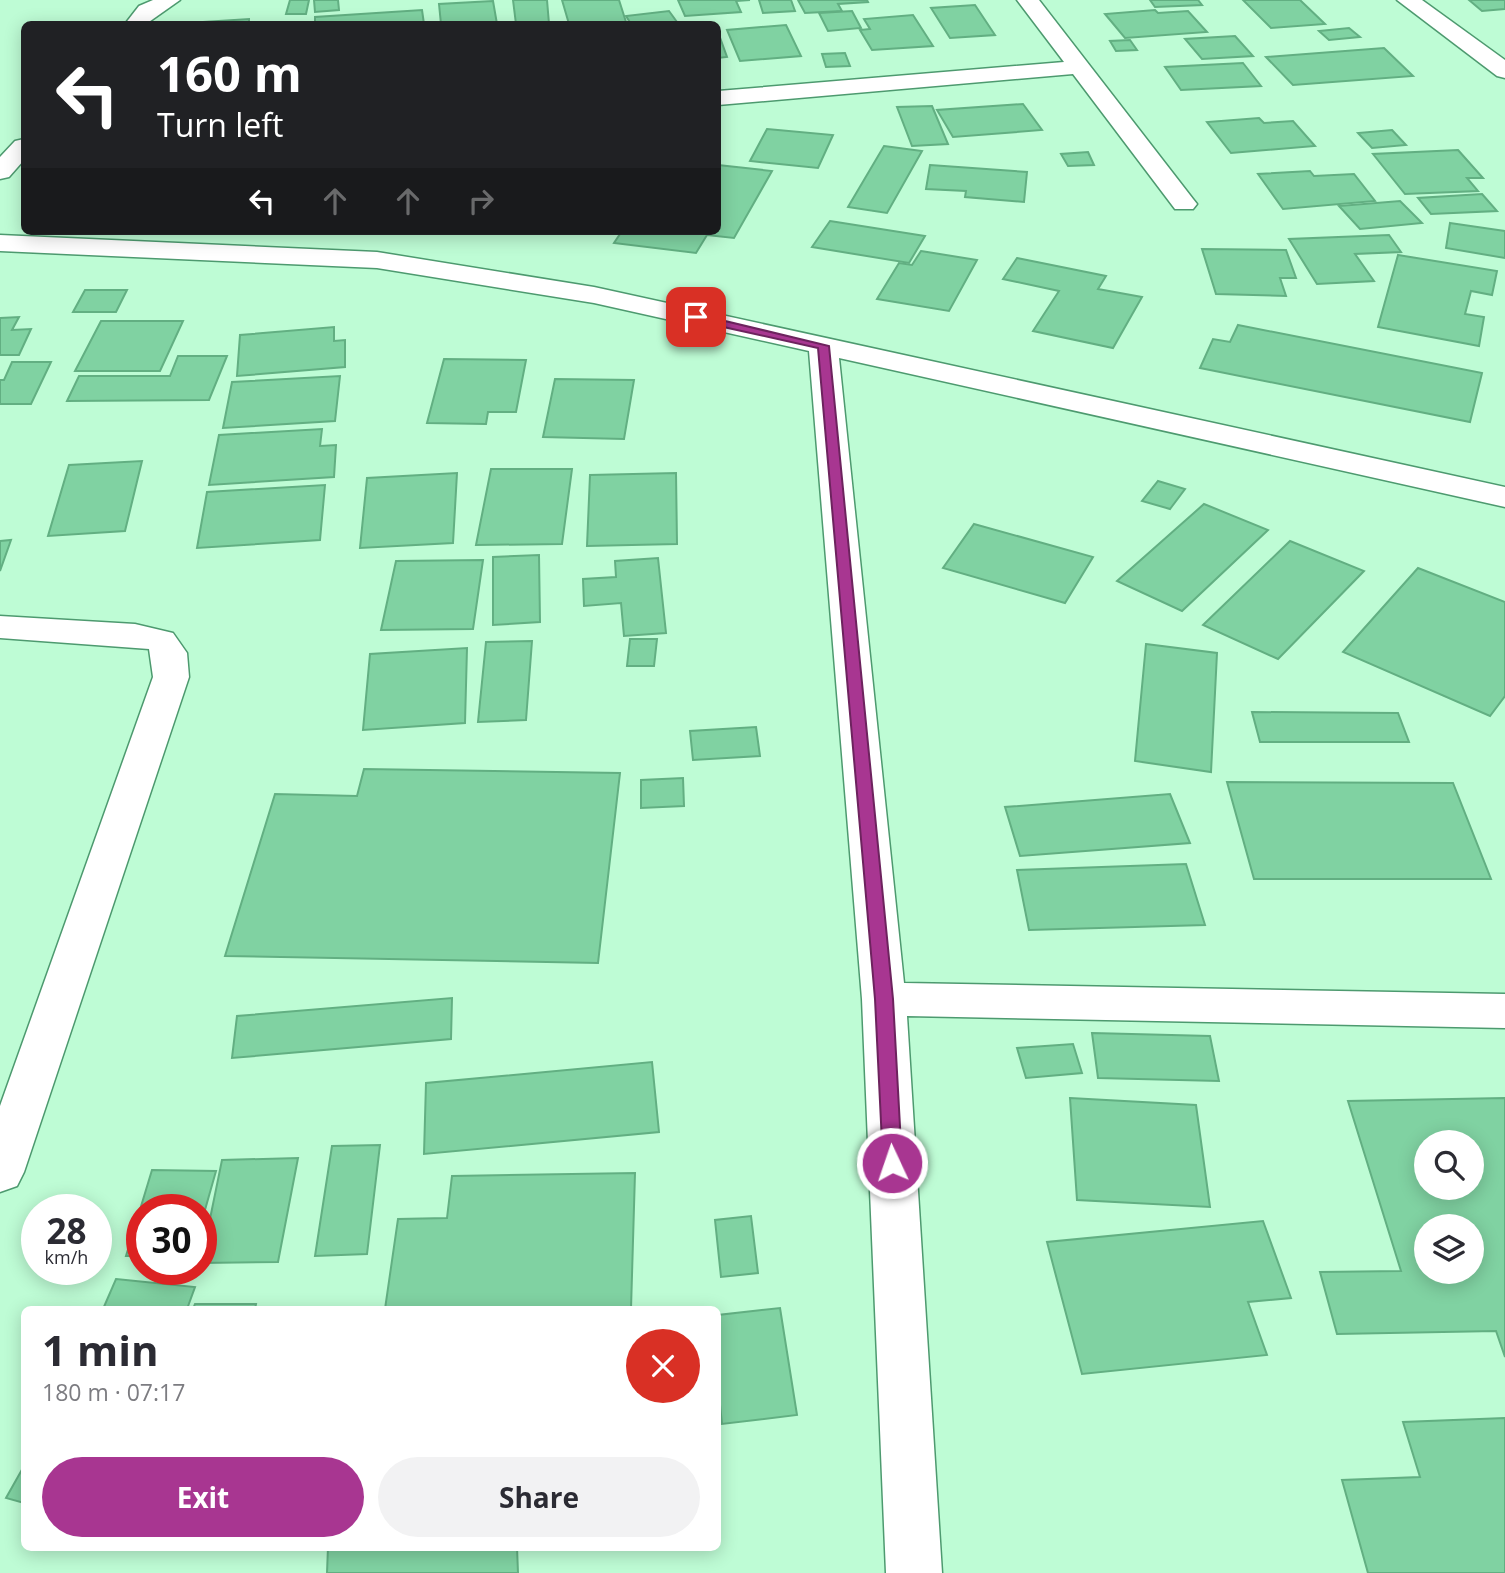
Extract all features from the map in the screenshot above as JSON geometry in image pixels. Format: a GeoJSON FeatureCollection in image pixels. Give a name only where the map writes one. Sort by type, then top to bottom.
{"type":"FeatureCollection","features":[{"type":"Feature","properties":{"kind":"street"},"geometry":{"type":"LineString","coordinates":[[138,21],[147,11],[169,0]]}},
{"type":"Feature","properties":{"kind":"street"},"geometry":{"type":"LineString","coordinates":[[1028,0],[1184,204]]}},
{"type":"Feature","properties":{"kind":"street"},"geometry":{"type":"LineString","coordinates":[[1408,0],[1505,71]]}},
{"type":"Feature","properties":{"kind":"street"},"geometry":{"type":"LineString","coordinates":[[721,98],[1079,67]]}},
{"type":"Feature","properties":{"kind":"street"},"geometry":{"type":"LineString","coordinates":[[0,172],[21,149]]}},
{"type":"Feature","properties":{"kind":"street"},"geometry":{"type":"LineString","coordinates":[[0,243],[383,250],[1505,497]]}},
{"type":"Feature","properties":{"kind":"street"},"geometry":{"type":"LineString","coordinates":[[823,346],[884,999],[914,1573]]}},
{"type":"Feature","properties":{"kind":"street"},"geometry":{"type":"LineString","coordinates":[[0,627],[135,635],[160,641],[169,653],[171,677],[0,1172]]}},
{"type":"Feature","properties":{"kind":"street"},"geometry":{"type":"LineString","coordinates":[[884,999],[1505,1011]]}},
{"type":"Feature","properties":{"kind":"building"},"geometry":{"type":"Polygon","coordinates":[[[290,0],[309,0],[306,14],[286,14],[290,0]]]}},
{"type":"Feature","properties":{"kind":"building"},"geometry":{"type":"Polygon","coordinates":[[[314,0],[338,0],[339,10],[315,12],[314,0]]]}},
{"type":"Feature","properties":{"kind":"building"},"geometry":{"type":"Polygon","coordinates":[[[513,0],[547,0],[549,21],[516,21],[513,0]]]}},
{"type":"Feature","properties":{"kind":"building"},"geometry":{"type":"Polygon","coordinates":[[[562,0],[619,0],[626,21],[568,21],[562,0]]]}},
{"type":"Feature","properties":{"kind":"building"},"geometry":{"type":"Polygon","coordinates":[[[678,0],[750,0],[736,1],[741,12],[685,16],[678,0]]]}},
{"type":"Feature","properties":{"kind":"building"},"geometry":{"type":"Polygon","coordinates":[[[759,0],[791,0],[795,11],[763,13],[759,0]]]}},
{"type":"Feature","properties":{"kind":"building"},"geometry":{"type":"Polygon","coordinates":[[[798,0],[868,2],[838,4],[842,11],[805,13],[798,0]]]}},
{"type":"Feature","properties":{"kind":"building"},"geometry":{"type":"Polygon","coordinates":[[[1150,0],[1198,0],[1202,5],[1155,7],[1150,0]]]}},
{"type":"Feature","properties":{"kind":"building"},"geometry":{"type":"Polygon","coordinates":[[[1243,0],[1300,0],[1325,24],[1271,28],[1243,0]]]}},
{"type":"Feature","properties":{"kind":"building"},"geometry":{"type":"Polygon","coordinates":[[[1469,0],[1505,0],[1505,9],[1482,11],[1469,0]]]}},
{"type":"Feature","properties":{"kind":"building"},"geometry":{"type":"Polygon","coordinates":[[[493,1],[496,21],[441,21],[439,4],[493,1]]]}},
{"type":"Feature","properties":{"kind":"building"},"geometry":{"type":"Polygon","coordinates":[[[975,5],[995,35],[950,38],[931,8],[975,5]]]}},
{"type":"Feature","properties":{"kind":"building"},"geometry":{"type":"Polygon","coordinates":[[[422,10],[424,21],[315,21],[315,17],[422,10]]]}},
{"type":"Feature","properties":{"kind":"building"},"geometry":{"type":"Polygon","coordinates":[[[1155,10],[1158,13],[1188,11],[1207,32],[1125,38],[1105,14],[1155,10]]]}},
{"type":"Feature","properties":{"kind":"building"},"geometry":{"type":"Polygon","coordinates":[[[669,11],[676,21],[629,21],[626,16],[669,11]]]}},
{"type":"Feature","properties":{"kind":"building"},"geometry":{"type":"Polygon","coordinates":[[[852,11],[861,28],[828,31],[819,13],[852,11]]]}},
{"type":"Feature","properties":{"kind":"building"},"geometry":{"type":"Polygon","coordinates":[[[913,15],[933,46],[872,50],[860,30],[870,29],[864,19],[913,15]]]}},
{"type":"Feature","properties":{"kind":"building"},"geometry":{"type":"Polygon","coordinates":[[[786,25],[801,56],[740,61],[727,30],[786,25]]]}},
{"type":"Feature","properties":{"kind":"building"},"geometry":{"type":"Polygon","coordinates":[[[1349,28],[1360,37],[1329,40],[1319,31],[1349,28]]]}},
{"type":"Feature","properties":{"kind":"building"},"geometry":{"type":"Polygon","coordinates":[[[1235,36],[1253,56],[1202,59],[1185,39],[1235,36]]]}},
{"type":"Feature","properties":{"kind":"building"},"geometry":{"type":"Polygon","coordinates":[[[721,40],[727,57],[721,58],[721,40]]]}},
{"type":"Feature","properties":{"kind":"building"},"geometry":{"type":"Polygon","coordinates":[[[1130,40],[1137,50],[1116,51],[1110,41],[1130,40]]]}},
{"type":"Feature","properties":{"kind":"building"},"geometry":{"type":"Polygon","coordinates":[[[1384,48],[1413,76],[1293,85],[1266,57],[1384,48]]]}},
{"type":"Feature","properties":{"kind":"building"},"geometry":{"type":"Polygon","coordinates":[[[845,53],[850,66],[826,67],[822,54],[845,53]]]}},
{"type":"Feature","properties":{"kind":"building"},"geometry":{"type":"Polygon","coordinates":[[[1243,63],[1261,86],[1181,90],[1165,67],[1243,63]]]}},
{"type":"Feature","properties":{"kind":"building"},"geometry":{"type":"Polygon","coordinates":[[[1023,104],[1042,130],[953,137],[937,110],[1023,104]]]}},
{"type":"Feature","properties":{"kind":"building"},"geometry":{"type":"Polygon","coordinates":[[[932,106],[948,144],[912,146],[897,107],[932,106]]]}},
{"type":"Feature","properties":{"kind":"building"},"geometry":{"type":"Polygon","coordinates":[[[1259,118],[1264,123],[1293,121],[1315,146],[1231,153],[1207,122],[1259,118]]]}},
{"type":"Feature","properties":{"kind":"building"},"geometry":{"type":"Polygon","coordinates":[[[767,129],[833,135],[818,168],[750,161],[767,129]]]}},
{"type":"Feature","properties":{"kind":"building"},"geometry":{"type":"Polygon","coordinates":[[[1392,130],[1406,145],[1372,148],[1358,133],[1392,130]]]}},
{"type":"Feature","properties":{"kind":"building"},"geometry":{"type":"Polygon","coordinates":[[[884,146],[922,151],[887,213],[848,207],[884,146]]]}},
{"type":"Feature","properties":{"kind":"building"},"geometry":{"type":"Polygon","coordinates":[[[1458,150],[1483,178],[1467,178],[1478,191],[1405,194],[1373,154],[1458,150]]]}},
{"type":"Feature","properties":{"kind":"building"},"geometry":{"type":"Polygon","coordinates":[[[1088,152],[1094,165],[1068,166],[1061,154],[1088,152]]]}},
{"type":"Feature","properties":{"kind":"building"},"geometry":{"type":"Polygon","coordinates":[[[721,165],[772,171],[734,238],[707,235],[721,235],[721,165]]]}},
{"type":"Feature","properties":{"kind":"building"},"geometry":{"type":"Polygon","coordinates":[[[930,165],[1027,172],[1024,202],[965,197],[966,191],[926,189],[930,165]]]}},
{"type":"Feature","properties":{"kind":"building"},"geometry":{"type":"Polygon","coordinates":[[[1310,171],[1314,176],[1354,174],[1375,201],[1283,209],[1258,174],[1310,171]]]}},
{"type":"Feature","properties":{"kind":"building"},"geometry":{"type":"Polygon","coordinates":[[[1482,194],[1497,211],[1431,214],[1418,198],[1482,194]]]}},
{"type":"Feature","properties":{"kind":"building"},"geometry":{"type":"Polygon","coordinates":[[[1400,201],[1422,223],[1360,229],[1339,206],[1400,201]]]}},
{"type":"Feature","properties":{"kind":"building"},"geometry":{"type":"Polygon","coordinates":[[[830,221],[925,236],[909,263],[812,247],[830,221]]]}},
{"type":"Feature","properties":{"kind":"building"},"geometry":{"type":"Polygon","coordinates":[[[1450,223],[1505,231],[1505,258],[1446,248],[1450,223]]]}},
{"type":"Feature","properties":{"kind":"building"},"geometry":{"type":"Polygon","coordinates":[[[619,235],[707,235],[696,253],[614,243],[619,235]]]}},
{"type":"Feature","properties":{"kind":"building"},"geometry":{"type":"Polygon","coordinates":[[[1389,235],[1401,252],[1355,254],[1374,281],[1317,284],[1289,239],[1389,235]]]}},
{"type":"Feature","properties":{"kind":"building"},"geometry":{"type":"Polygon","coordinates":[[[1202,249],[1286,250],[1296,278],[1280,278],[1286,296],[1216,294],[1202,249]]]}},
{"type":"Feature","properties":{"kind":"building"},"geometry":{"type":"Polygon","coordinates":[[[921,251],[977,260],[949,311],[877,299],[899,263],[912,265],[921,251]]]}},
{"type":"Feature","properties":{"kind":"building"},"geometry":{"type":"Polygon","coordinates":[[[1398,255],[1497,271],[1492,295],[1471,291],[1465,314],[1484,317],[1479,346],[1378,327],[1398,255]]]}},
{"type":"Feature","properties":{"kind":"building"},"geometry":{"type":"Polygon","coordinates":[[[1017,258],[1106,276],[1098,289],[1142,297],[1113,348],[1033,331],[1059,291],[1003,279],[1017,258]]]}},
{"type":"Feature","properties":{"kind":"building"},"geometry":{"type":"Polygon","coordinates":[[[85,290],[127,290],[116,312],[73,312],[85,290]]]}},
{"type":"Feature","properties":{"kind":"building"},"geometry":{"type":"Polygon","coordinates":[[[19,317],[12,330],[31,329],[19,355],[0,355],[0,318],[19,317]]]}},
{"type":"Feature","properties":{"kind":"building"},"geometry":{"type":"Polygon","coordinates":[[[101,321],[183,321],[160,371],[75,371],[101,321]]]}},
{"type":"Feature","properties":{"kind":"building"},"geometry":{"type":"Polygon","coordinates":[[[1238,325],[1482,373],[1470,422],[1200,368],[1213,339],[1230,342],[1238,325]]]}},
{"type":"Feature","properties":{"kind":"building"},"geometry":{"type":"Polygon","coordinates":[[[334,327],[334,341],[345,340],[345,367],[237,376],[240,335],[334,327]]]}},
{"type":"Feature","properties":{"kind":"building"},"geometry":{"type":"Polygon","coordinates":[[[178,356],[227,356],[209,400],[67,401],[79,376],[170,376],[178,356]]]}},
{"type":"Feature","properties":{"kind":"building"},"geometry":{"type":"Polygon","coordinates":[[[444,359],[526,360],[516,412],[488,412],[486,424],[427,423],[444,359]]]}},
{"type":"Feature","properties":{"kind":"building"},"geometry":{"type":"Polygon","coordinates":[[[12,362],[51,362],[31,404],[0,404],[0,380],[4,380],[12,362]]]}},
{"type":"Feature","properties":{"kind":"building"},"geometry":{"type":"Polygon","coordinates":[[[340,376],[335,421],[223,428],[232,382],[340,376]]]}},
{"type":"Feature","properties":{"kind":"building"},"geometry":{"type":"Polygon","coordinates":[[[555,379],[634,380],[624,439],[543,437],[555,379]]]}},
{"type":"Feature","properties":{"kind":"building"},"geometry":{"type":"Polygon","coordinates":[[[322,429],[320,446],[336,445],[334,477],[209,485],[219,435],[322,429]]]}},
{"type":"Feature","properties":{"kind":"building"},"geometry":{"type":"Polygon","coordinates":[[[142,461],[125,531],[48,536],[69,465],[142,461]]]}},
{"type":"Feature","properties":{"kind":"building"},"geometry":{"type":"Polygon","coordinates":[[[491,469],[572,469],[562,544],[476,545],[491,469]]]}},
{"type":"Feature","properties":{"kind":"building"},"geometry":{"type":"Polygon","coordinates":[[[457,473],[453,543],[360,548],[367,478],[457,473]]]}},
{"type":"Feature","properties":{"kind":"building"},"geometry":{"type":"Polygon","coordinates":[[[676,473],[677,544],[587,546],[590,475],[676,473]]]}},
{"type":"Feature","properties":{"kind":"building"},"geometry":{"type":"Polygon","coordinates":[[[1158,481],[1185,489],[1170,509],[1142,501],[1158,481]]]}},
{"type":"Feature","properties":{"kind":"building"},"geometry":{"type":"Polygon","coordinates":[[[325,485],[320,540],[197,548],[207,492],[325,485]]]}},
{"type":"Feature","properties":{"kind":"building"},"geometry":{"type":"Polygon","coordinates":[[[1204,504],[1268,530],[1182,611],[1117,581],[1204,504]]]}},
{"type":"Feature","properties":{"kind":"building"},"geometry":{"type":"Polygon","coordinates":[[[974,524],[1093,557],[1065,603],[943,568],[974,524]]]}},
{"type":"Feature","properties":{"kind":"building"},"geometry":{"type":"Polygon","coordinates":[[[11,540],[0,571],[0,541],[11,540]]]}},
{"type":"Feature","properties":{"kind":"building"},"geometry":{"type":"Polygon","coordinates":[[[1290,541],[1364,571],[1278,659],[1203,625],[1290,541]]]}},
{"type":"Feature","properties":{"kind":"building"},"geometry":{"type":"Polygon","coordinates":[[[539,555],[540,622],[493,625],[493,557],[539,555]]]}},
{"type":"Feature","properties":{"kind":"building"},"geometry":{"type":"Polygon","coordinates":[[[658,558],[666,633],[624,636],[621,603],[584,606],[583,579],[616,577],[615,561],[658,558]]]}},
{"type":"Feature","properties":{"kind":"building"},"geometry":{"type":"Polygon","coordinates":[[[483,560],[473,629],[381,630],[396,561],[483,560]]]}},
{"type":"Feature","properties":{"kind":"building"},"geometry":{"type":"Polygon","coordinates":[[[1418,568],[1505,602],[1505,696],[1490,716],[1343,652],[1418,568]]]}},
{"type":"Feature","properties":{"kind":"building"},"geometry":{"type":"Polygon","coordinates":[[[630,639],[657,639],[654,666],[627,666],[630,639]]]}},
{"type":"Feature","properties":{"kind":"building"},"geometry":{"type":"Polygon","coordinates":[[[532,641],[526,720],[478,722],[486,642],[532,641]]]}},
{"type":"Feature","properties":{"kind":"building"},"geometry":{"type":"Polygon","coordinates":[[[1146,644],[1217,653],[1211,772],[1135,761],[1146,644]]]}},
{"type":"Feature","properties":{"kind":"building"},"geometry":{"type":"Polygon","coordinates":[[[467,648],[465,723],[363,730],[370,654],[467,648]]]}},
{"type":"Feature","properties":{"kind":"building"},"geometry":{"type":"Polygon","coordinates":[[[1252,712],[1398,713],[1409,742],[1260,742],[1252,712]]]}},
{"type":"Feature","properties":{"kind":"building"},"geometry":{"type":"Polygon","coordinates":[[[756,727],[760,756],[693,760],[690,731],[756,727]]]}},
{"type":"Feature","properties":{"kind":"building"},"geometry":{"type":"Polygon","coordinates":[[[364,769],[620,773],[598,963],[225,956],[275,794],[357,796],[364,769]]]}},
{"type":"Feature","properties":{"kind":"building"},"geometry":{"type":"Polygon","coordinates":[[[683,778],[684,806],[641,808],[641,780],[683,778]]]}},
{"type":"Feature","properties":{"kind":"building"},"geometry":{"type":"Polygon","coordinates":[[[1227,782],[1453,783],[1491,879],[1254,879],[1227,782]]]}},
{"type":"Feature","properties":{"kind":"building"},"geometry":{"type":"Polygon","coordinates":[[[1170,794],[1190,843],[1020,856],[1005,807],[1170,794]]]}},
{"type":"Feature","properties":{"kind":"building"},"geometry":{"type":"Polygon","coordinates":[[[1186,864],[1205,925],[1029,930],[1017,870],[1186,864]]]}},
{"type":"Feature","properties":{"kind":"building"},"geometry":{"type":"Polygon","coordinates":[[[452,998],[451,1039],[232,1058],[237,1016],[452,998]]]}},
{"type":"Feature","properties":{"kind":"building"},"geometry":{"type":"Polygon","coordinates":[[[1092,1033],[1210,1036],[1219,1081],[1098,1078],[1092,1033]]]}},
{"type":"Feature","properties":{"kind":"building"},"geometry":{"type":"Polygon","coordinates":[[[1073,1044],[1082,1073],[1026,1078],[1017,1048],[1073,1044]]]}},
{"type":"Feature","properties":{"kind":"building"},"geometry":{"type":"Polygon","coordinates":[[[652,1062],[659,1132],[424,1154],[426,1083],[652,1062]]]}},
{"type":"Feature","properties":{"kind":"building"},"geometry":{"type":"Polygon","coordinates":[[[1070,1098],[1196,1105],[1210,1207],[1077,1200],[1070,1098]]]}},
{"type":"Feature","properties":{"kind":"building"},"geometry":{"type":"Polygon","coordinates":[[[1505,1098],[1505,1357],[1496,1331],[1337,1334],[1320,1272],[1401,1271],[1348,1101],[1505,1098]]]}},
{"type":"Feature","properties":{"kind":"building"},"geometry":{"type":"Polygon","coordinates":[[[380,1145],[367,1254],[315,1256],[332,1146],[380,1145]]]}},
{"type":"Feature","properties":{"kind":"building"},"geometry":{"type":"Polygon","coordinates":[[[298,1158],[278,1262],[217,1263],[215,1194],[222,1160],[298,1158]]]}},
{"type":"Feature","properties":{"kind":"building"},"geometry":{"type":"Polygon","coordinates":[[[152,1170],[216,1171],[209,1194],[145,1194],[152,1170]]]}},
{"type":"Feature","properties":{"kind":"building"},"geometry":{"type":"Polygon","coordinates":[[[635,1173],[631,1306],[385,1306],[398,1219],[447,1218],[452,1176],[635,1173]]]}},
{"type":"Feature","properties":{"kind":"building"},"geometry":{"type":"Polygon","coordinates":[[[751,1216],[758,1273],[721,1277],[715,1220],[751,1216]]]}},
{"type":"Feature","properties":{"kind":"building"},"geometry":{"type":"Polygon","coordinates":[[[1263,1221],[1291,1298],[1248,1302],[1267,1355],[1082,1374],[1047,1242],[1263,1221]]]}},
{"type":"Feature","properties":{"kind":"building"},"geometry":{"type":"Polygon","coordinates":[[[116,1279],[126,1280],[126,1285],[195,1287],[188,1306],[104,1306],[116,1279]]]}},
{"type":"Feature","properties":{"kind":"building"},"geometry":{"type":"Polygon","coordinates":[[[195,1304],[256,1304],[256,1306],[194,1306],[195,1304]]]}},
{"type":"Feature","properties":{"kind":"building"},"geometry":{"type":"Polygon","coordinates":[[[780,1308],[797,1415],[722,1424],[721,1315],[780,1308]]]}},
{"type":"Feature","properties":{"kind":"building"},"geometry":{"type":"Polygon","coordinates":[[[1505,1418],[1505,1573],[1368,1573],[1342,1480],[1420,1477],[1403,1422],[1505,1418]]]}},
{"type":"Feature","properties":{"kind":"building"},"geometry":{"type":"Polygon","coordinates":[[[21,1471],[21,1502],[6,1498],[21,1471]]]}},
{"type":"Feature","properties":{"kind":"building"},"geometry":{"type":"Polygon","coordinates":[[[328,1551],[517,1551],[518,1573],[327,1573],[328,1551]]]}},
{"type":"Feature","properties":{"kind":"route"},"geometry":{"type":"LineString","coordinates":[[696,317],[823,346],[884,999],[892,1163]]}}]}
